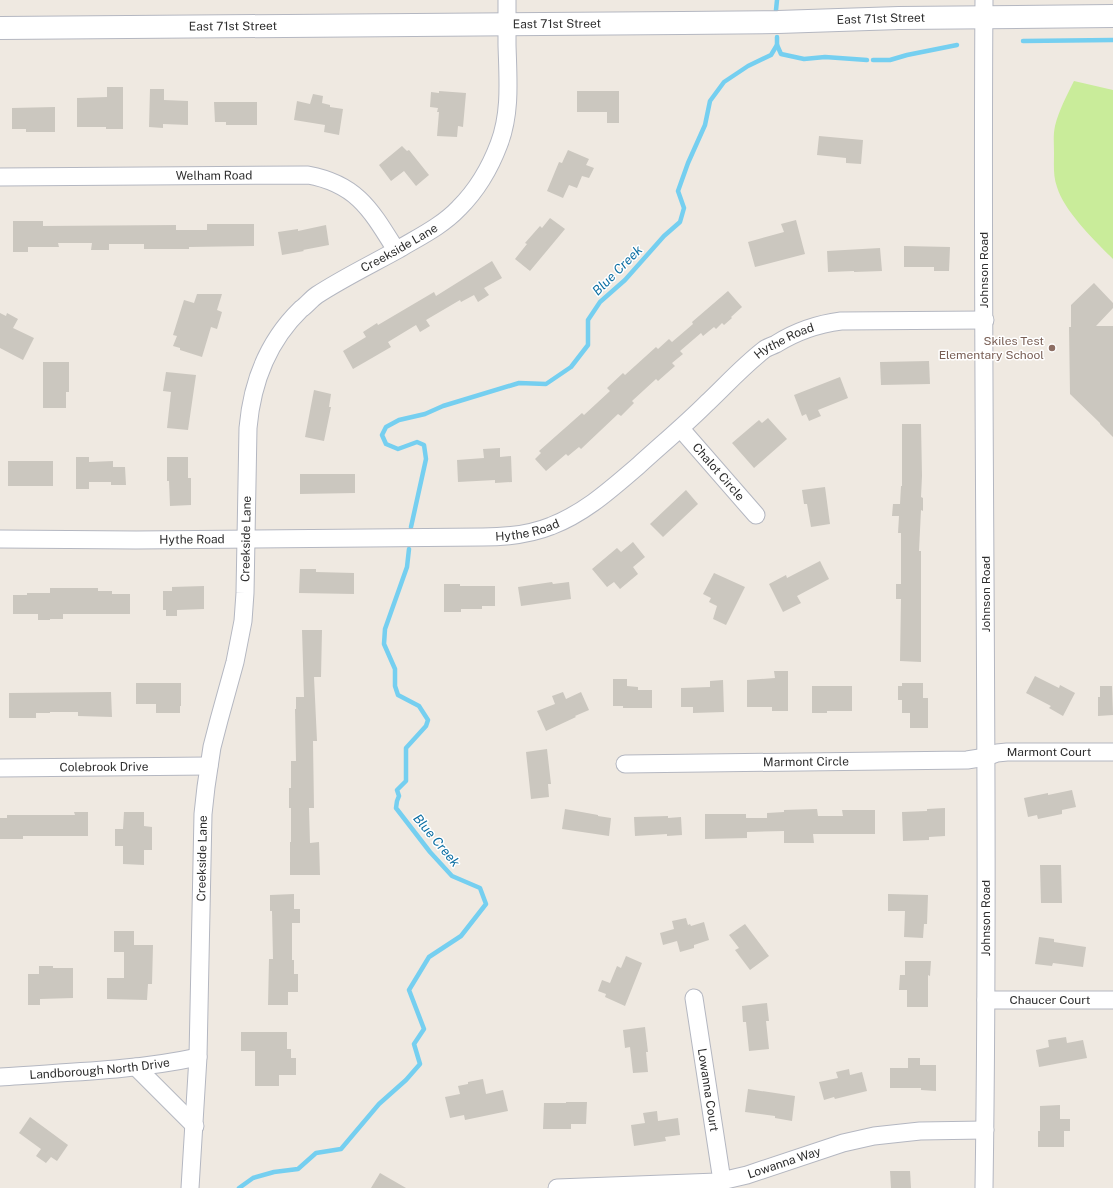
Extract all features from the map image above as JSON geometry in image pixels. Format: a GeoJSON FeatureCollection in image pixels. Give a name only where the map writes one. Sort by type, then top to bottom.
{"type":"FeatureCollection","features":[{"type":"Feature","properties":{"kind":"main road","name":"East 71st Street"},"geometry":{"type":"LineString","coordinates":[[0,28],[778,22],[873,18],[984,8],[1113,16]]}},
{"type":"Feature","properties":{"kind":"street","name":"Creekside Lane"},"geometry":{"type":"LineString","coordinates":[[190,1188],[195,1126],[198,1057],[202,829],[204,801],[215,733],[234,668],[241,635],[245,601],[249,415],[254,388],[266,357],[276,340],[297,313],[312,299],[328,288],[438,225],[459,208],[476,187],[490,165],[499,145],[506,117],[508,87],[507,0]]}},
{"type":"Feature","properties":{"kind":"street","name":"Johnson Road"},"geometry":{"type":"LineString","coordinates":[[984,8],[986,757],[984,1188]]}},
{"type":"Feature","properties":{"kind":"street","name":"Welham Road"},"geometry":{"type":"LineString","coordinates":[[0,177],[308,175],[333,181],[350,191],[373,214],[396,250]]}},
{"type":"Feature","properties":{"kind":"street","name":"Hythe Road"},"geometry":{"type":"LineString","coordinates":[[0,539],[483,538],[517,535],[551,526],[568,519],[596,501],[681,428],[750,361],[769,347],[801,331],[834,322],[855,320],[985,320]]}},
{"type":"Feature","properties":{"kind":"street","name":"Chalot Circle"},"geometry":{"type":"LineString","coordinates":[[681,428],[756,516]]}},
{"type":"Feature","properties":{"kind":"street","name":"Marmont Court"},"geometry":{"type":"LineString","coordinates":[[986,757],[997,753],[1007,752],[1113,752]]}},
{"type":"Feature","properties":{"kind":"street","name":"Marmont Circle"},"geometry":{"type":"LineString","coordinates":[[625,764],[967,760],[986,757]]}},
{"type":"Feature","properties":{"kind":"street","name":"Colebrook Drive"},"geometry":{"type":"LineString","coordinates":[[0,768],[209,766]]}},
{"type":"Feature","properties":{"kind":"street","name":"Lowanna Court"},"geometry":{"type":"LineString","coordinates":[[694,998],[722,1181]]}},
{"type":"Feature","properties":{"kind":"street","name":"Chaucer Court"},"geometry":{"type":"LineString","coordinates":[[986,1000],[1113,1000]]}},
{"type":"Feature","properties":{"kind":"street","name":"Landborough North Drive"},"geometry":{"type":"LineString","coordinates":[[0,1077],[136,1067],[172,1063],[198,1057]]}},
{"type":"Feature","properties":{"kind":"street"},"geometry":{"type":"LineString","coordinates":[[136,1067],[195,1126]]}},
{"type":"Feature","properties":{"kind":"street","name":"Lowanna Way"},"geometry":{"type":"LineString","coordinates":[[557,1188],[709,1183],[747,1175],[836,1145],[874,1136],[920,1131],[985,1130]]}},
{"type":"Feature","properties":{"kind":"green space"},"geometry":{"type":"Polygon","coordinates":[[[1074,81],[1113,90],[1113,259],[1089,235],[1073,216],[1061,196],[1055,179],[1054,129],[1061,108],[1074,81]]]}},
{"type":"Feature","properties":{"kind":"building"},"geometry":{"type":"Polygon","coordinates":[[[107,87],[123,87],[123,129],[106,129],[106,127],[77,127],[77,98],[107,97],[107,87]]]}},
{"type":"Feature","properties":{"kind":"building"},"geometry":{"type":"Polygon","coordinates":[[[150,89],[164,89],[164,100],[188,101],[188,125],[163,124],[163,128],[149,127],[150,89]]]}},
{"type":"Feature","properties":{"kind":"building"},"geometry":{"type":"Polygon","coordinates":[[[439,91],[466,93],[463,127],[458,126],[457,137],[437,136],[439,112],[437,112],[438,108],[430,107],[431,92],[439,93],[439,91]]]}},
{"type":"Feature","properties":{"kind":"building"},"geometry":{"type":"Polygon","coordinates":[[[577,91],[619,91],[619,123],[607,123],[607,112],[577,112],[577,91]]]}},
{"type":"Feature","properties":{"kind":"building"},"geometry":{"type":"Polygon","coordinates":[[[313,94],[323,96],[322,103],[330,105],[330,107],[343,109],[339,135],[324,132],[325,125],[294,120],[297,101],[310,104],[313,94]]]}},
{"type":"Feature","properties":{"kind":"building"},"geometry":{"type":"Polygon","coordinates":[[[214,102],[257,102],[257,125],[226,125],[226,122],[215,122],[214,102]]]}},
{"type":"Feature","properties":{"kind":"building"},"geometry":{"type":"Polygon","coordinates":[[[55,107],[55,132],[26,132],[26,129],[12,129],[12,108],[55,107]]]}},
{"type":"Feature","properties":{"kind":"building"},"geometry":{"type":"Polygon","coordinates":[[[819,136],[863,140],[861,164],[846,163],[846,158],[817,155],[819,136]]]}},
{"type":"Feature","properties":{"kind":"building"},"geometry":{"type":"Polygon","coordinates":[[[402,146],[407,151],[409,150],[429,175],[416,186],[404,171],[391,181],[379,165],[402,146]]]}},
{"type":"Feature","properties":{"kind":"building"},"geometry":{"type":"Polygon","coordinates":[[[568,150],[589,159],[586,165],[594,168],[589,178],[582,176],[577,188],[569,185],[563,198],[547,191],[559,162],[562,163],[568,150]]]}},
{"type":"Feature","properties":{"kind":"building"},"geometry":{"type":"Polygon","coordinates":[[[550,218],[565,229],[530,271],[515,259],[527,244],[525,243],[540,226],[542,228],[550,218]]]}},
{"type":"Feature","properties":{"kind":"building"},"geometry":{"type":"Polygon","coordinates":[[[796,220],[805,254],[755,267],[748,242],[784,232],[781,224],[796,220]]]}},
{"type":"Feature","properties":{"kind":"building"},"geometry":{"type":"Polygon","coordinates":[[[13,221],[43,221],[43,226],[176,225],[176,230],[207,230],[207,224],[254,224],[254,246],[189,247],[189,249],[144,249],[144,244],[109,244],[109,250],[91,250],[92,243],[58,243],[59,247],[28,247],[28,252],[13,252],[13,221]]]}},
{"type":"Feature","properties":{"kind":"building"},"geometry":{"type":"Polygon","coordinates":[[[326,225],[329,245],[282,255],[278,232],[298,229],[298,231],[326,225]]]}},
{"type":"Feature","properties":{"kind":"building"},"geometry":{"type":"Polygon","coordinates":[[[904,246],[950,247],[949,271],[934,271],[934,267],[904,267],[904,246]]]}},
{"type":"Feature","properties":{"kind":"building"},"geometry":{"type":"Polygon","coordinates":[[[880,248],[882,271],[828,272],[827,251],[880,248]]]}},
{"type":"Feature","properties":{"kind":"building"},"geometry":{"type":"Polygon","coordinates":[[[492,261],[502,278],[484,288],[489,295],[478,302],[474,295],[461,302],[460,300],[426,320],[430,326],[420,332],[416,325],[388,342],[391,347],[353,369],[343,351],[366,337],[363,332],[377,323],[378,325],[434,292],[436,296],[492,261]]]}},
{"type":"Feature","properties":{"kind":"building"},"geometry":{"type":"Polygon","coordinates":[[[1094,283],[1113,303],[1113,308],[1096,326],[1113,326],[1113,437],[1070,394],[1069,327],[1071,327],[1071,305],[1094,283]]]}},
{"type":"Feature","properties":{"kind":"building"},"geometry":{"type":"Polygon","coordinates":[[[728,291],[742,307],[731,317],[732,318],[724,325],[722,323],[716,329],[714,327],[703,336],[701,333],[680,351],[683,354],[672,363],[675,366],[658,381],[656,379],[632,401],[634,403],[621,416],[618,414],[581,449],[579,447],[568,456],[566,454],[546,471],[535,459],[541,453],[539,451],[582,413],[584,415],[610,391],[607,388],[623,373],[625,375],[656,347],[658,349],[669,339],[672,342],[693,324],[692,322],[728,291]]]}},
{"type":"Feature","properties":{"kind":"building"},"geometry":{"type":"Polygon","coordinates":[[[197,294],[222,294],[217,310],[222,312],[217,329],[211,327],[202,357],[180,350],[180,348],[173,346],[177,336],[173,335],[184,300],[194,303],[197,294]]]}},
{"type":"Feature","properties":{"kind":"building"},"geometry":{"type":"Polygon","coordinates":[[[0,313],[6,316],[7,313],[18,319],[13,328],[34,338],[23,360],[0,348],[0,313]]]}},
{"type":"Feature","properties":{"kind":"building"},"geometry":{"type":"Polygon","coordinates":[[[929,361],[930,384],[881,385],[880,362],[929,361]]]}},
{"type":"Feature","properties":{"kind":"building"},"geometry":{"type":"Polygon","coordinates":[[[43,362],[69,362],[69,392],[66,392],[66,408],[43,408],[43,362]]]}},
{"type":"Feature","properties":{"kind":"building"},"geometry":{"type":"Polygon","coordinates":[[[166,372],[196,375],[188,430],[167,428],[171,392],[163,391],[166,372]]]}},
{"type":"Feature","properties":{"kind":"building"},"geometry":{"type":"Polygon","coordinates":[[[840,377],[848,398],[818,410],[821,416],[809,421],[806,414],[802,416],[794,395],[840,377]]]}},
{"type":"Feature","properties":{"kind":"building"},"geometry":{"type":"Polygon","coordinates":[[[314,390],[331,394],[329,407],[331,407],[324,441],[305,437],[314,390]]]}},
{"type":"Feature","properties":{"kind":"building"},"geometry":{"type":"Polygon","coordinates":[[[768,418],[787,439],[754,468],[732,443],[759,420],[762,423],[768,418]]]}},
{"type":"Feature","properties":{"kind":"building"},"geometry":{"type":"Polygon","coordinates":[[[902,424],[921,424],[921,497],[923,498],[923,511],[921,510],[919,551],[921,551],[921,662],[900,661],[901,599],[896,599],[896,584],[901,584],[901,533],[898,533],[899,516],[892,516],[893,504],[900,504],[902,486],[902,424]]]}},
{"type":"Feature","properties":{"kind":"building"},"geometry":{"type":"Polygon","coordinates":[[[500,448],[500,457],[511,456],[512,482],[495,483],[495,480],[458,482],[457,460],[484,458],[483,449],[500,448]]]}},
{"type":"Feature","properties":{"kind":"building"},"geometry":{"type":"Polygon","coordinates":[[[76,457],[89,457],[89,462],[113,461],[113,467],[125,467],[126,485],[111,485],[111,482],[89,482],[89,489],[76,489],[76,457]]]}},
{"type":"Feature","properties":{"kind":"building"},"geometry":{"type":"Polygon","coordinates":[[[167,457],[188,457],[188,478],[191,478],[191,505],[170,506],[169,481],[167,481],[167,457]]]}},
{"type":"Feature","properties":{"kind":"building"},"geometry":{"type":"Polygon","coordinates":[[[8,461],[53,461],[53,486],[8,486],[8,461]]]}},
{"type":"Feature","properties":{"kind":"building"},"geometry":{"type":"Polygon","coordinates":[[[300,474],[355,474],[355,493],[300,494],[300,474]]]}},
{"type":"Feature","properties":{"kind":"building"},"geometry":{"type":"Polygon","coordinates":[[[825,487],[830,524],[811,527],[807,504],[804,504],[802,490],[825,487]]]}},
{"type":"Feature","properties":{"kind":"building"},"geometry":{"type":"Polygon","coordinates":[[[686,490],[698,504],[663,537],[650,524],[686,490]]]}},
{"type":"Feature","properties":{"kind":"building"},"geometry":{"type":"Polygon","coordinates":[[[633,542],[645,557],[633,567],[638,574],[620,589],[614,582],[607,587],[592,569],[617,548],[621,552],[633,542]]]}},
{"type":"Feature","properties":{"kind":"building"},"geometry":{"type":"Polygon","coordinates":[[[820,561],[829,579],[797,596],[801,603],[783,612],[769,584],[786,575],[787,578],[820,561]]]}},
{"type":"Feature","properties":{"kind":"building"},"geometry":{"type":"Polygon","coordinates":[[[300,569],[316,569],[316,572],[354,573],[354,594],[299,593],[300,569]]]}},
{"type":"Feature","properties":{"kind":"building"},"geometry":{"type":"Polygon","coordinates":[[[714,573],[745,587],[726,625],[713,619],[717,606],[709,602],[711,598],[703,594],[714,573]]]}},
{"type":"Feature","properties":{"kind":"building"},"geometry":{"type":"Polygon","coordinates":[[[552,582],[553,584],[569,582],[571,599],[521,606],[518,587],[552,582]]]}},
{"type":"Feature","properties":{"kind":"building"},"geometry":{"type":"Polygon","coordinates":[[[444,584],[460,584],[460,586],[495,586],[495,606],[482,606],[482,609],[461,609],[461,612],[444,612],[444,584]]]}},
{"type":"Feature","properties":{"kind":"building"},"geometry":{"type":"Polygon","coordinates":[[[204,586],[204,609],[177,610],[177,616],[166,616],[166,610],[163,610],[163,591],[172,591],[172,587],[204,586]]]}},
{"type":"Feature","properties":{"kind":"building"},"geometry":{"type":"Polygon","coordinates":[[[50,588],[98,588],[98,591],[112,591],[112,594],[130,594],[130,614],[63,614],[63,619],[38,620],[38,614],[13,614],[13,595],[27,595],[27,593],[50,593],[50,588]]]}},
{"type":"Feature","properties":{"kind":"building"},"geometry":{"type":"Polygon","coordinates":[[[302,630],[322,630],[321,677],[314,677],[317,741],[313,741],[314,808],[309,808],[310,843],[319,842],[320,875],[290,875],[291,808],[289,808],[289,788],[291,788],[291,761],[296,761],[295,709],[296,697],[304,697],[302,630]]]}},
{"type":"Feature","properties":{"kind":"building"},"geometry":{"type":"Polygon","coordinates":[[[774,671],[788,671],[788,711],[772,711],[772,707],[747,707],[747,680],[775,678],[774,671]]]}},
{"type":"Feature","properties":{"kind":"building"},"geometry":{"type":"Polygon","coordinates":[[[1035,676],[1059,688],[1060,685],[1075,693],[1063,716],[1049,708],[1051,706],[1026,693],[1035,676]]]}},
{"type":"Feature","properties":{"kind":"building"},"geometry":{"type":"Polygon","coordinates":[[[613,679],[627,679],[627,686],[638,687],[638,690],[652,690],[652,708],[623,708],[623,706],[613,706],[613,679]]]}},
{"type":"Feature","properties":{"kind":"building"},"geometry":{"type":"Polygon","coordinates":[[[723,680],[724,712],[693,713],[693,707],[681,707],[681,688],[710,687],[710,681],[723,680]]]}},
{"type":"Feature","properties":{"kind":"building"},"geometry":{"type":"Polygon","coordinates":[[[136,683],[181,683],[180,713],[156,713],[156,704],[136,704],[136,683]]]}},
{"type":"Feature","properties":{"kind":"building"},"geometry":{"type":"Polygon","coordinates":[[[902,683],[923,683],[923,698],[928,698],[928,728],[910,728],[910,713],[902,713],[902,700],[898,700],[898,686],[902,686],[902,683]]]}},
{"type":"Feature","properties":{"kind":"building"},"geometry":{"type":"Polygon","coordinates":[[[812,686],[852,686],[852,711],[827,711],[827,713],[812,713],[812,686]]]}},
{"type":"Feature","properties":{"kind":"building"},"geometry":{"type":"Polygon","coordinates":[[[1100,686],[1112,686],[1113,715],[1098,716],[1098,697],[1100,697],[1100,686]]]}},
{"type":"Feature","properties":{"kind":"building"},"geometry":{"type":"Polygon","coordinates":[[[111,692],[112,717],[78,716],[78,712],[50,712],[36,713],[36,718],[9,718],[9,693],[111,692]]]}},
{"type":"Feature","properties":{"kind":"building"},"geometry":{"type":"Polygon","coordinates":[[[563,692],[566,699],[581,692],[589,710],[546,731],[537,711],[555,704],[552,696],[563,692]]]}},
{"type":"Feature","properties":{"kind":"building"},"geometry":{"type":"Polygon","coordinates":[[[547,749],[551,784],[548,784],[549,797],[531,799],[526,752],[547,749]]]}},
{"type":"Feature","properties":{"kind":"building"},"geometry":{"type":"Polygon","coordinates":[[[1072,790],[1076,807],[1062,810],[1062,814],[1038,819],[1037,815],[1028,817],[1024,798],[1072,790]]]}},
{"type":"Feature","properties":{"kind":"building"},"geometry":{"type":"Polygon","coordinates":[[[945,808],[945,836],[929,837],[929,840],[903,841],[902,812],[927,811],[927,809],[945,808]]]}},
{"type":"Feature","properties":{"kind":"building"},"geometry":{"type":"Polygon","coordinates":[[[565,809],[611,818],[609,836],[562,829],[565,809]]]}},
{"type":"Feature","properties":{"kind":"building"},"geometry":{"type":"Polygon","coordinates":[[[817,809],[818,816],[843,816],[842,810],[875,810],[875,834],[813,834],[814,843],[784,843],[784,831],[747,832],[747,838],[705,839],[705,814],[746,814],[746,818],[767,818],[767,813],[784,812],[784,810],[817,809]]]}},
{"type":"Feature","properties":{"kind":"building"},"geometry":{"type":"Polygon","coordinates":[[[74,812],[88,812],[88,836],[23,836],[23,839],[0,839],[0,818],[7,818],[7,815],[75,815],[74,812]]]}},
{"type":"Feature","properties":{"kind":"building"},"geometry":{"type":"Polygon","coordinates":[[[124,812],[144,812],[144,826],[152,827],[152,850],[144,850],[144,865],[123,864],[123,846],[115,846],[115,829],[123,829],[124,812]]]}},
{"type":"Feature","properties":{"kind":"building"},"geometry":{"type":"Polygon","coordinates":[[[668,816],[668,818],[681,817],[682,835],[667,836],[667,834],[635,836],[634,817],[668,816]]]}},
{"type":"Feature","properties":{"kind":"building"},"geometry":{"type":"Polygon","coordinates":[[[1040,865],[1061,865],[1062,903],[1041,903],[1040,865]]]}},
{"type":"Feature","properties":{"kind":"building"},"geometry":{"type":"Polygon","coordinates":[[[294,894],[294,909],[300,909],[300,923],[292,923],[292,960],[294,960],[294,974],[298,974],[298,992],[288,992],[288,1005],[268,1005],[269,959],[273,959],[272,911],[270,911],[270,895],[294,894]]]}},
{"type":"Feature","properties":{"kind":"building"},"geometry":{"type":"Polygon","coordinates":[[[888,894],[928,895],[927,924],[924,924],[923,938],[904,937],[905,911],[888,911],[888,894]]]}},
{"type":"Feature","properties":{"kind":"building"},"geometry":{"type":"Polygon","coordinates":[[[686,918],[688,925],[690,924],[691,926],[704,922],[709,940],[694,945],[694,948],[680,952],[677,941],[663,945],[660,933],[674,929],[672,921],[686,918]]]}},
{"type":"Feature","properties":{"kind":"building"},"geometry":{"type":"Polygon","coordinates":[[[745,924],[769,956],[750,970],[735,950],[739,948],[729,935],[745,924]]]}},
{"type":"Feature","properties":{"kind":"building"},"geometry":{"type":"Polygon","coordinates":[[[114,931],[134,931],[134,945],[153,945],[152,984],[148,984],[147,1000],[107,999],[107,978],[124,978],[124,952],[114,952],[114,931]]]}},
{"type":"Feature","properties":{"kind":"building"},"geometry":{"type":"Polygon","coordinates":[[[1039,937],[1054,939],[1054,942],[1086,947],[1083,967],[1053,963],[1052,966],[1035,964],[1039,937]]]}},
{"type":"Feature","properties":{"kind":"building"},"geometry":{"type":"Polygon","coordinates":[[[626,956],[642,963],[625,1006],[605,997],[606,994],[598,991],[602,980],[610,983],[617,966],[621,968],[626,956]]]}},
{"type":"Feature","properties":{"kind":"building"},"geometry":{"type":"Polygon","coordinates":[[[905,961],[931,961],[930,976],[928,975],[928,1007],[907,1007],[907,990],[899,990],[900,975],[905,975],[905,961]]]}},
{"type":"Feature","properties":{"kind":"building"},"geometry":{"type":"Polygon","coordinates":[[[39,966],[73,968],[73,998],[40,999],[40,1005],[28,1005],[28,974],[39,974],[39,966]]]}},
{"type":"Feature","properties":{"kind":"building"},"geometry":{"type":"Polygon","coordinates":[[[767,1003],[769,1021],[766,1021],[769,1049],[749,1051],[746,1022],[743,1022],[742,1006],[767,1003]]]}},
{"type":"Feature","properties":{"kind":"building"},"geometry":{"type":"Polygon","coordinates":[[[645,1027],[648,1052],[646,1052],[648,1072],[633,1073],[630,1047],[625,1048],[623,1030],[645,1027]]]}},
{"type":"Feature","properties":{"kind":"building"},"geometry":{"type":"Polygon","coordinates":[[[241,1032],[287,1032],[287,1049],[291,1049],[291,1058],[296,1058],[296,1075],[279,1075],[279,1086],[255,1086],[255,1051],[241,1051],[241,1032]]]}},
{"type":"Feature","properties":{"kind":"building"},"geometry":{"type":"Polygon","coordinates":[[[1066,1037],[1067,1043],[1083,1040],[1087,1058],[1039,1067],[1036,1050],[1049,1047],[1048,1040],[1066,1037]]]}},
{"type":"Feature","properties":{"kind":"building"},"geometry":{"type":"Polygon","coordinates":[[[908,1058],[920,1058],[920,1065],[936,1065],[936,1091],[921,1090],[921,1088],[890,1088],[890,1068],[908,1068],[908,1058]]]}},
{"type":"Feature","properties":{"kind":"building"},"geometry":{"type":"Polygon","coordinates":[[[849,1069],[850,1075],[862,1072],[867,1091],[835,1099],[834,1097],[824,1100],[819,1082],[838,1078],[836,1072],[849,1069]]]}},
{"type":"Feature","properties":{"kind":"building"},"geometry":{"type":"Polygon","coordinates":[[[483,1079],[486,1094],[503,1090],[508,1111],[465,1120],[464,1115],[450,1118],[445,1097],[460,1094],[458,1086],[483,1079]]]}},
{"type":"Feature","properties":{"kind":"building"},"geometry":{"type":"Polygon","coordinates":[[[748,1089],[795,1096],[792,1121],[775,1118],[775,1116],[745,1112],[748,1089]]]}},
{"type":"Feature","properties":{"kind":"building"},"geometry":{"type":"Polygon","coordinates":[[[587,1102],[586,1124],[571,1124],[571,1129],[543,1129],[544,1103],[587,1102]]]}},
{"type":"Feature","properties":{"kind":"building"},"geometry":{"type":"Polygon","coordinates":[[[1060,1105],[1060,1119],[1070,1119],[1070,1131],[1064,1131],[1064,1147],[1038,1147],[1038,1131],[1040,1131],[1040,1106],[1060,1105]]]}},
{"type":"Feature","properties":{"kind":"building"},"geometry":{"type":"Polygon","coordinates":[[[657,1111],[658,1121],[678,1118],[680,1135],[665,1137],[666,1141],[634,1146],[631,1125],[645,1123],[643,1113],[657,1111]]]}},
{"type":"Feature","properties":{"kind":"building"},"geometry":{"type":"Polygon","coordinates":[[[30,1117],[68,1145],[57,1161],[51,1157],[46,1163],[36,1156],[41,1149],[19,1133],[30,1117]]]}},
{"type":"Feature","properties":{"kind":"building"},"geometry":{"type":"Polygon","coordinates":[[[890,1171],[910,1171],[911,1188],[891,1188],[890,1171]]]}},
{"type":"Feature","properties":{"kind":"building"},"geometry":{"type":"Polygon","coordinates":[[[380,1173],[406,1188],[371,1188],[380,1173]]]}},
{"type":"Feature","properties":{"kind":"waterway","name":"Blue Creek"},"geometry":{"type":"LineString","coordinates":[[776,10],[777,0]]}},
{"type":"Feature","properties":{"kind":"waterway","name":"Blue Creek"},"geometry":{"type":"LineString","coordinates":[[411,527],[426,459],[424,445],[417,442],[398,449],[386,444],[382,435],[386,427],[399,420],[425,414],[443,406],[519,383],[546,384],[571,367],[588,345],[588,320],[600,302],[625,280],[664,236],[680,222],[684,208],[678,191],[688,163],[705,125],[710,101],[724,82],[748,66],[771,55],[777,45],[777,37]]}},
{"type":"Feature","properties":{"kind":"waterway"},"geometry":{"type":"LineString","coordinates":[[1023,41],[1113,40]]}},
{"type":"Feature","properties":{"kind":"waterway"},"geometry":{"type":"LineString","coordinates":[[777,45],[781,54],[804,59],[825,57],[867,60]]}},
{"type":"Feature","properties":{"kind":"waterway"},"geometry":{"type":"LineString","coordinates":[[873,60],[890,60],[957,45]]}},
{"type":"Feature","properties":{"kind":"waterway","name":"Blue Creek"},"geometry":{"type":"LineString","coordinates":[[239,1188],[253,1178],[274,1172],[298,1169],[316,1153],[341,1149],[379,1104],[406,1080],[420,1064],[414,1044],[424,1029],[409,990],[429,957],[461,936],[486,904],[480,888],[452,876],[430,852],[396,808],[399,796],[397,790],[406,781],[406,748],[426,726],[428,720],[419,706],[398,695],[395,686],[395,669],[384,644],[385,629],[407,567],[409,549]]}},
{"type":"Feature","properties":{"kind":"place","name":"Skiles Test Elementary School"},"geometry":{"type":"Point","coordinates":[1052,348]}}]}
